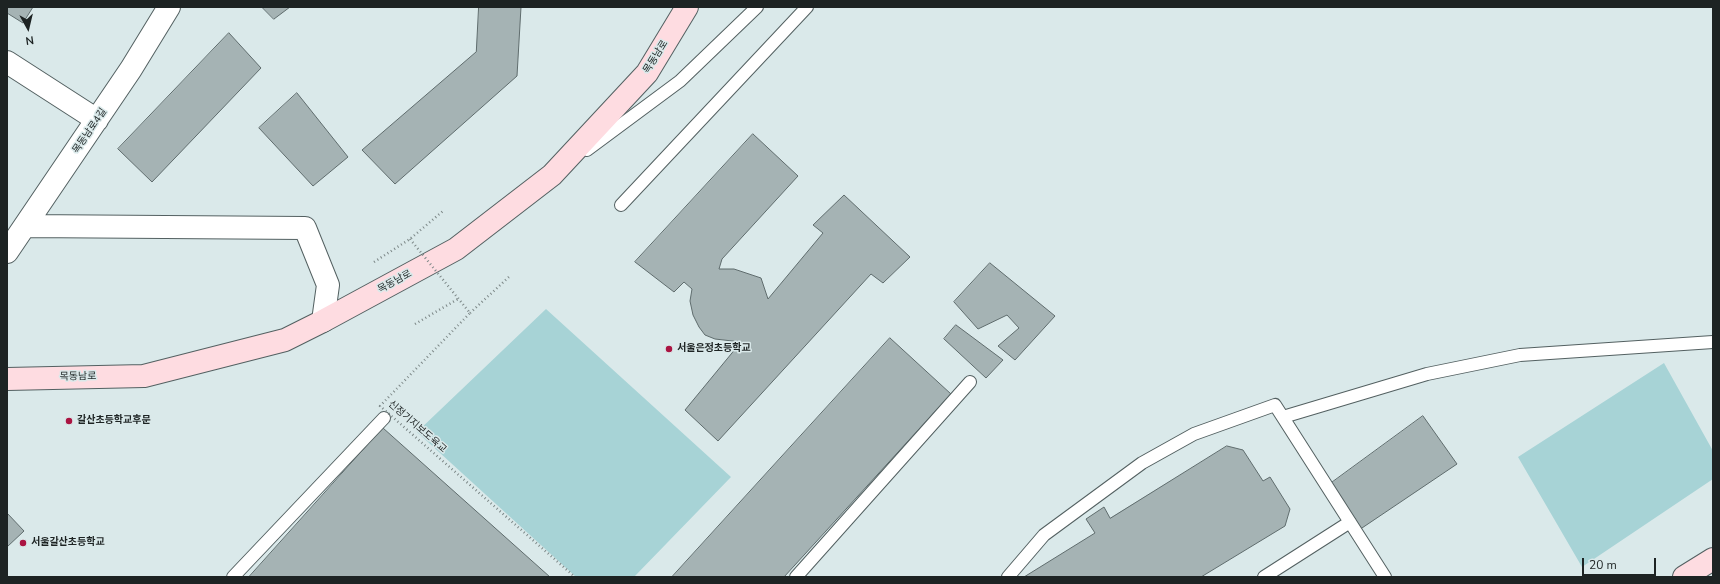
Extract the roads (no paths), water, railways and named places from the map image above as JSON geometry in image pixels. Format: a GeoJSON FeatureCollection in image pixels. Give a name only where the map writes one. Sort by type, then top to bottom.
{"type":"FeatureCollection","features":[{"type":"Feature","properties":{"kind":"main road","name":"목동남로"},"geometry":{"type":"LineString","coordinates":[[7,379],[144,376],[285,340],[456,249],[552,175],[648,73],[687,7]]}},
{"type":"Feature","properties":{"kind":"street","name":"목동남로4길"},"geometry":{"type":"LineString","coordinates":[[7,252],[131,69],[168,7]]}},
{"type":"Feature","properties":{"kind":"street"},"geometry":{"type":"LineString","coordinates":[[7,62],[97,120]]}},
{"type":"Feature","properties":{"kind":"street"},"geometry":{"type":"LineString","coordinates":[[25,226],[304,228],[328,285],[323,321]]}},
{"type":"Feature","properties":{"kind":"lane"},"geometry":{"type":"LineString","coordinates":[[552,175],[680,80],[757,7]]}},
{"type":"Feature","properties":{"kind":"lane"},"geometry":{"type":"LineString","coordinates":[[621,205],[807,7]]}},
{"type":"Feature","properties":{"kind":"lane"},"geometry":{"type":"LineString","coordinates":[[1283,418],[1427,374],[1520,355],[1713,342]]}},
{"type":"Feature","properties":{"kind":"lane"},"geometry":{"type":"LineString","coordinates":[[796,577],[970,382]]}},
{"type":"Feature","properties":{"kind":"lane"},"geometry":{"type":"LineString","coordinates":[[1008,577],[1044,535],[1142,463],[1194,434],[1275,405],[1385,577]]}},
{"type":"Feature","properties":{"kind":"lane"},"geometry":{"type":"LineString","coordinates":[[233,577],[384,418]]}},
{"type":"Feature","properties":{"kind":"lane"},"geometry":{"type":"LineString","coordinates":[[1264,577],[1350,522]]}},
{"type":"Feature","properties":{"kind":"place","name":"서울은정초등학교"},"geometry":{"type":"Point","coordinates":[669,349]}},
{"type":"Feature","properties":{"kind":"place","name":"갈산초등학교후문"},"geometry":{"type":"Point","coordinates":[69,421]}},
{"type":"Feature","properties":{"kind":"place","name":"서울갈산초등학교"},"geometry":{"type":"Point","coordinates":[23,543]}}]}
